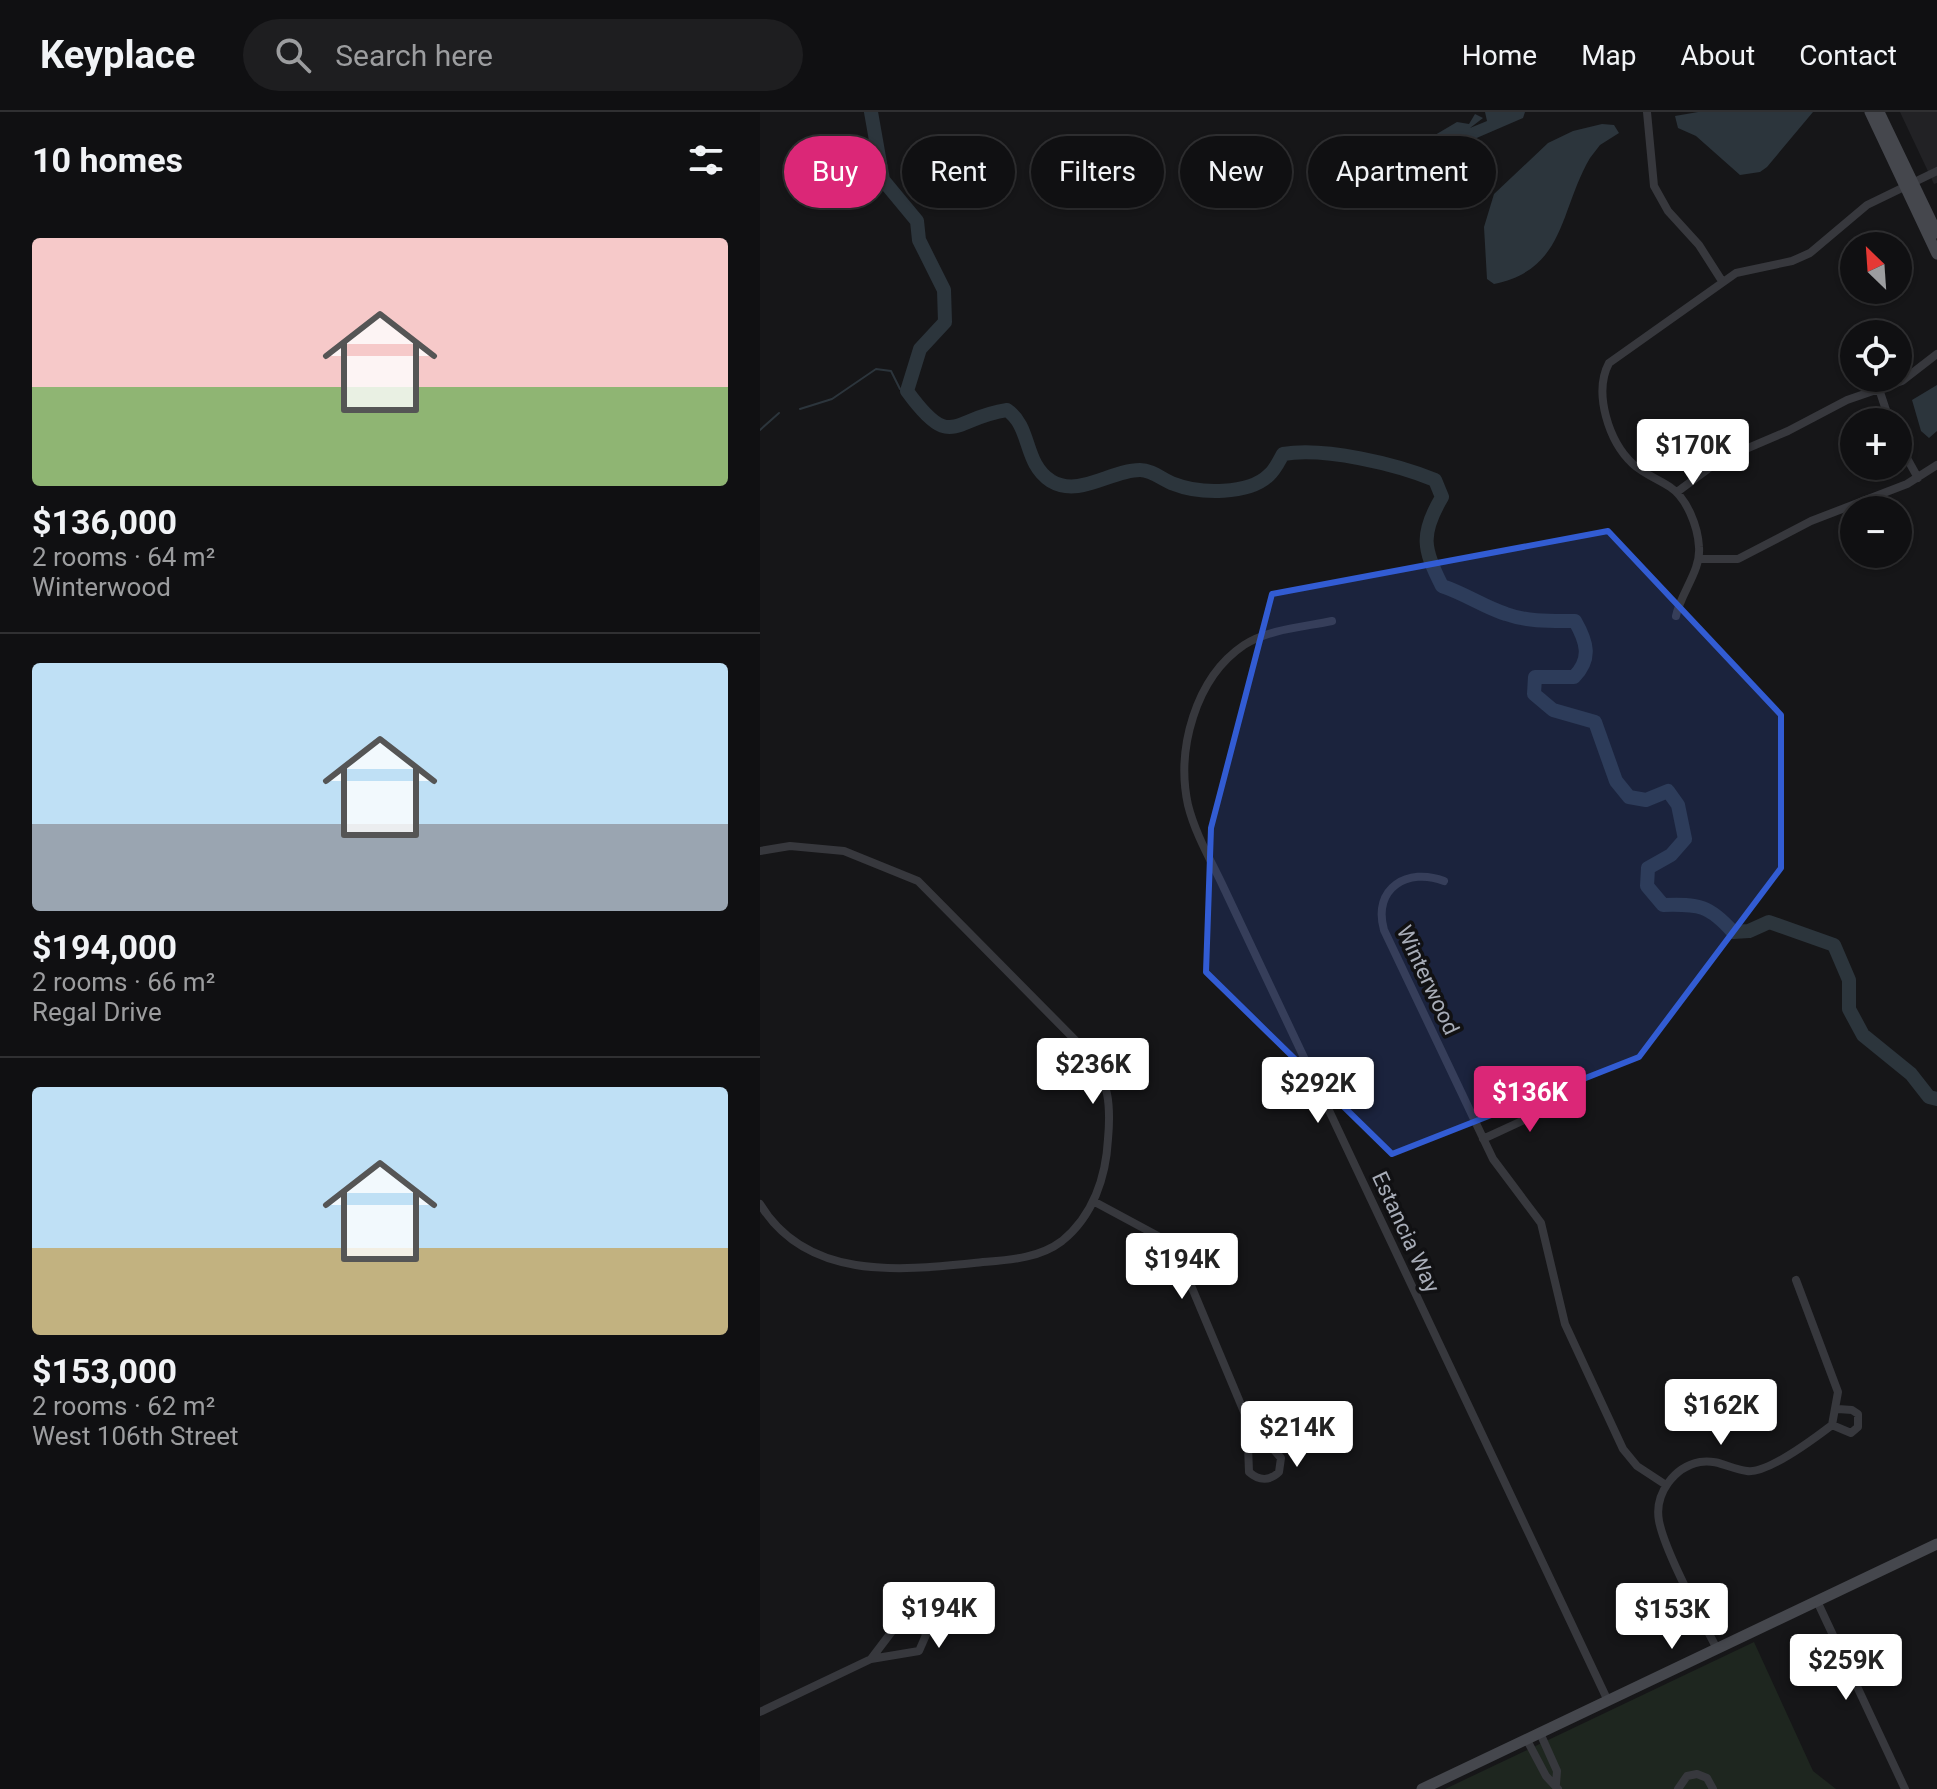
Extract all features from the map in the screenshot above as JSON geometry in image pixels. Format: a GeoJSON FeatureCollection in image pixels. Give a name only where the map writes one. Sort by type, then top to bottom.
{"type":"FeatureCollection","features":[{"type":"Feature","properties":{"kind":"street"},"geometry":{"type":"LineString","coordinates":[[1647,112],[1654,186],[1668,211],[1699,245],[1722,281]]}},
{"type":"Feature","properties":{"kind":"street"},"geometry":{"type":"LineString","coordinates":[[1870,112],[1937,233]]}},
{"type":"Feature","properties":{"kind":"street"},"geometry":{"type":"LineString","coordinates":[[1879,112],[1937,254]]}},
{"type":"Feature","properties":{"kind":"street"},"geometry":{"type":"LineString","coordinates":[[1676,616],[1681,594],[1699,559],[1695,527],[1677,492],[1637,467],[1626,456],[1604,411],[1602,377],[1618,354],[1722,281],[1736,273],[1792,261],[1810,253],[1861,209],[1937,171]]}},
{"type":"Feature","properties":{"kind":"street"},"geometry":{"type":"LineString","coordinates":[[1912,373],[1937,354]]}},
{"type":"Feature","properties":{"kind":"street"},"geometry":{"type":"LineString","coordinates":[[1677,492],[1720,460],[1870,392]]}},
{"type":"Feature","properties":{"kind":"street"},"geometry":{"type":"LineString","coordinates":[[1699,559],[1738,559],[1811,521],[1918,478],[1937,465]]}},
{"type":"Feature","properties":{"kind":"street"},"geometry":{"type":"LineString","coordinates":[[1912,467],[1918,478]]}},
{"type":"Feature","properties":{"kind":"street","name":"Estancia Way"},"geometry":{"type":"LineString","coordinates":[[1332,621],[1259,637],[1244,645],[1220,668],[1192,721],[1184,765],[1188,803],[1215,870],[1608,1701]]}},
{"type":"Feature","properties":{"kind":"street"},"geometry":{"type":"LineString","coordinates":[[760,851],[790,846],[844,851],[918,881],[1079,1044],[1102,1074],[1109,1098],[1107,1159],[1093,1201],[1064,1239],[1030,1256],[892,1270],[856,1266],[812,1253],[781,1231],[760,1204]]}},
{"type":"Feature","properties":{"kind":"street","name":"Winterwood"},"geometry":{"type":"LineString","coordinates":[[1444,881],[1414,875],[1397,881],[1383,901],[1382,923],[1483,1139],[1502,1171],[1541,1223],[1565,1324],[1623,1449],[1637,1466],[1666,1485]]}},
{"type":"Feature","properties":{"kind":"street"},"geometry":{"type":"LineString","coordinates":[[1483,1139],[1565,1101]]}},
{"type":"Feature","properties":{"kind":"street"},"geometry":{"type":"LineString","coordinates":[[1093,1201],[1158,1236],[1182,1264],[1247,1419],[1281,1458],[1279,1472],[1270,1479],[1258,1478],[1249,1472],[1247,1419]]}},
{"type":"Feature","properties":{"kind":"street"},"geometry":{"type":"LineString","coordinates":[[1717,1649],[1659,1521],[1659,1504],[1666,1485],[1680,1470],[1703,1462],[1728,1464],[1747,1471],[1761,1469],[1832,1425],[1838,1409],[1836,1383],[1796,1280]]}},
{"type":"Feature","properties":{"kind":"street"},"geometry":{"type":"LineString","coordinates":[[1832,1425],[1851,1433],[1858,1427],[1860,1420],[1852,1410],[1838,1409]]}},
{"type":"Feature","properties":{"kind":"street"},"geometry":{"type":"LineString","coordinates":[[1422,1789],[1937,1544]]}},
{"type":"Feature","properties":{"kind":"street"},"geometry":{"type":"LineString","coordinates":[[1817,1601],[1905,1789]]}},
{"type":"Feature","properties":{"kind":"street"},"geometry":{"type":"LineString","coordinates":[[760,1712],[871,1659],[914,1654],[923,1646],[924,1630],[917,1622],[902,1622],[871,1659]]}},
{"type":"Feature","properties":{"kind":"street"},"geometry":{"type":"LineString","coordinates":[[1540,1733],[1557,1771],[1557,1786]]}},
{"type":"Feature","properties":{"kind":"street"},"geometry":{"type":"LineString","coordinates":[[1527,1740],[1546,1776],[1557,1786]]}},
{"type":"Feature","properties":{"kind":"street"},"geometry":{"type":"LineString","coordinates":[[1678,1789],[1687,1776],[1697,1774],[1707,1778],[1713,1789]]}},
{"type":"Feature","properties":{"kind":"highlighted area"},"geometry":{"type":"Polygon","coordinates":[[[1608,531],[1781,715],[1781,868],[1639,1057],[1392,1154],[1206,972],[1211,828],[1272,594],[1608,531]]]}},
{"type":"Feature","properties":{"kind":"shaded area"},"geometry":{"type":"Polygon","coordinates":[[[1485,112],[1525,112],[1523,118],[1481,136],[1435,136],[1457,122],[1469,124],[1475,114],[1483,118],[1470,128],[1487,121],[1485,112]]]}},
{"type":"Feature","properties":{"kind":"shaded area"},"geometry":{"type":"Polygon","coordinates":[[[1698,112],[1813,112],[1767,167],[1760,172],[1740,175],[1696,136],[1678,128],[1675,116],[1698,112]]]}},
{"type":"Feature","properties":{"kind":"shaded area"},"geometry":{"type":"Polygon","coordinates":[[[1900,112],[1937,112],[1937,183],[1934,184],[1900,112]]]}},
{"type":"Feature","properties":{"kind":"shaded area"},"geometry":{"type":"Polygon","coordinates":[[[1602,124],[1614,125],[1619,133],[1600,145],[1590,158],[1548,252],[1518,276],[1494,284],[1487,279],[1484,227],[1490,208],[1496,208],[1496,192],[1548,143],[1573,131],[1602,124]]]}},
{"type":"Feature","properties":{"kind":"shaded area"},"geometry":{"type":"Polygon","coordinates":[[[1937,385],[1937,431],[1929,438],[1921,431],[1912,400],[1937,385]]]}},
{"type":"Feature","properties":{"kind":"shaded area"},"geometry":{"type":"Polygon","coordinates":[[[1754,1642],[1813,1771],[1836,1789],[1445,1789],[1754,1642]]]}},
{"type":"Feature","properties":{"kind":"waterway"},"geometry":{"type":"LineString","coordinates":[[871,112],[883,180],[917,221],[919,240],[944,290],[945,322],[920,349],[907,391],[922,410],[934,421],[953,427],[1007,410],[1020,426],[1036,465],[1051,481],[1062,485],[1084,485],[1140,470],[1184,487],[1223,491],[1260,482],[1275,468],[1283,454],[1300,452],[1360,458],[1435,480],[1442,497],[1430,521],[1427,542],[1431,562],[1442,586],[1514,617],[1575,621],[1586,650],[1580,670],[1574,677],[1535,677],[1534,694],[1553,710],[1595,722],[1616,781],[1629,797],[1646,800],[1668,791],[1678,805],[1685,839],[1671,855],[1648,868],[1647,886],[1663,905],[1686,905],[1710,911],[1733,932],[1749,931],[1769,922],[1834,945],[1849,980],[1849,1009],[1863,1035],[1911,1074],[1929,1097],[1937,1099]]}},
{"type":"Feature","properties":{"kind":"waterway"},"geometry":{"type":"LineString","coordinates":[[800,409],[832,399],[876,369],[891,371],[900,389],[909,395]]}},
{"type":"Feature","properties":{"kind":"waterway"},"geometry":{"type":"LineString","coordinates":[[760,430],[779,413]]}}]}
